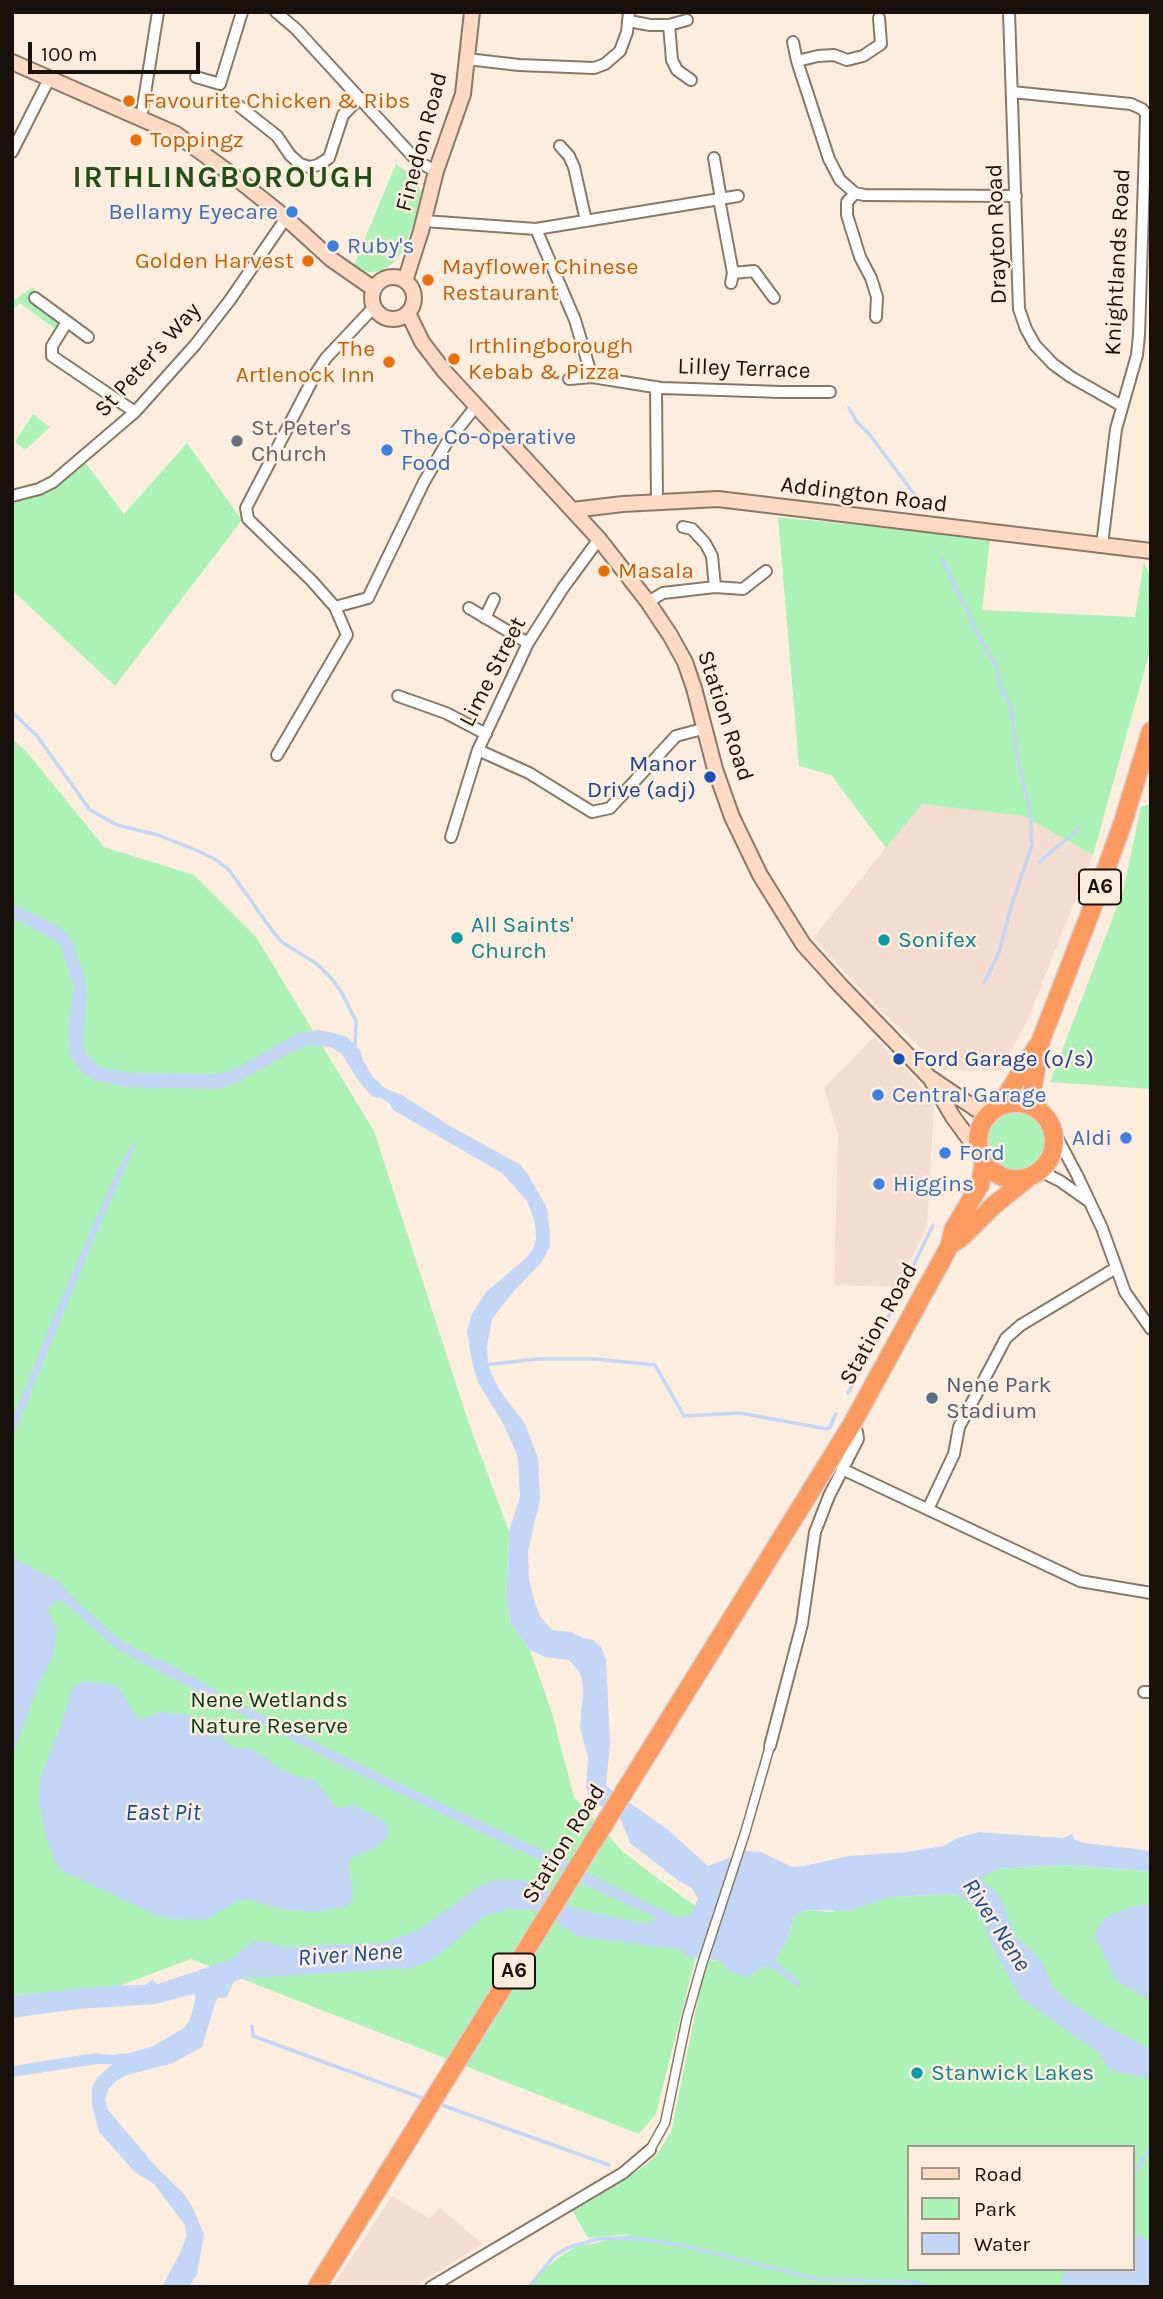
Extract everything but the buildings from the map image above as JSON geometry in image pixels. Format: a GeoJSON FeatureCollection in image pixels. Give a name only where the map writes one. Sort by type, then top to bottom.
{"type":"FeatureCollection","features":[{"type":"Feature","properties":{"kind":"highway","name":"A6"},"geometry":{"type":"LineString","coordinates":[[1040,1111],[1034,1097],[1033,1085],[1041,1040],[1123,822],[1151,731]]}},
{"type":"Feature","properties":{"kind":"highway","name":"A6"},"geometry":{"type":"LineString","coordinates":[[996,1109],[1041,1040]]}},
{"type":"Feature","properties":{"kind":"highway"},"geometry":{"type":"LineString","coordinates":[[1011,1103],[1023,1104],[1040,1111],[1052,1129],[1054,1149],[1049,1161],[1034,1174],[1017,1179],[1006,1178],[996,1173],[983,1158],[979,1143],[980,1131],[985,1120],[996,1109],[1011,1103]]}},
{"type":"Feature","properties":{"kind":"highway","name":"Station Road"},"geometry":{"type":"LineString","coordinates":[[317,2286],[851,1426],[950,1245],[953,1230],[980,1185],[983,1158]]}},
{"type":"Feature","properties":{"kind":"highway","name":"Station Road"},"geometry":{"type":"LineString","coordinates":[[950,1245],[1034,1174]]}},
{"type":"Feature","properties":{"kind":"main road","name":"Finedon Road"},"geometry":{"type":"LineString","coordinates":[[405,281],[436,171],[463,94],[472,12]]}},
{"type":"Feature","properties":{"kind":"main road"},"geometry":{"type":"LineString","coordinates":[[12,62],[176,134],[232,174],[331,259],[374,289]]}},
{"type":"Feature","properties":{"kind":"main road"},"geometry":{"type":"LineString","coordinates":[[389,277],[405,281],[413,291],[414,298],[408,313],[395,319],[378,312],[372,300],[374,289],[389,277]]}},
{"type":"Feature","properties":{"kind":"main road","name":"Station Road"},"geometry":{"type":"LineString","coordinates":[[408,313],[422,342],[445,372],[598,539],[670,635],[685,662],[706,728],[715,769],[732,817],[760,875],[803,944],[929,1077],[976,1109],[996,1109]]}},
{"type":"Feature","properties":{"kind":"main road","name":"Addington Road"},"geometry":{"type":"LineString","coordinates":[[572,510],[718,499],[1151,551]]}},
{"type":"Feature","properties":{"kind":"main road","name":"Station Road"},"geometry":{"type":"LineString","coordinates":[[929,1077],[953,1117],[983,1158]]}},
{"type":"Feature","properties":{"kind":"street"},"geometry":{"type":"LineString","coordinates":[[141,119],[158,12]]}},
{"type":"Feature","properties":{"kind":"street"},"geometry":{"type":"LineString","coordinates":[[196,76],[220,84],[242,12]]}},
{"type":"Feature","properties":{"kind":"street"},"geometry":{"type":"LineString","coordinates":[[276,12],[296,29],[418,162],[436,171]]}},
{"type":"Feature","properties":{"kind":"street","name":"Drayton Road"},"geometry":{"type":"LineString","coordinates":[[1009,12],[1019,309],[1035,345],[1053,364],[1122,406]]}},
{"type":"Feature","properties":{"kind":"street"},"geometry":{"type":"LineString","coordinates":[[467,59],[594,68],[605,64],[620,51],[625,42],[629,17],[650,26],[687,20]]}},
{"type":"Feature","properties":{"kind":"street"},"geometry":{"type":"LineString","coordinates":[[797,61],[818,56],[834,55],[847,60],[863,56],[881,44],[879,18]]}},
{"type":"Feature","properties":{"kind":"street"},"geometry":{"type":"LineString","coordinates":[[669,25],[672,60],[677,70],[691,80]]}},
{"type":"Feature","properties":{"kind":"street"},"geometry":{"type":"LineString","coordinates":[[793,42],[829,159],[840,180],[855,193],[1016,195]]}},
{"type":"Feature","properties":{"kind":"street"},"geometry":{"type":"LineString","coordinates":[[12,152],[50,79]]}},
{"type":"Feature","properties":{"kind":"street","name":"Knightlands Road"},"geometry":{"type":"LineString","coordinates":[[1012,92],[1131,104],[1146,114],[1139,335],[1135,364],[1116,429],[1102,545]]}},
{"type":"Feature","properties":{"kind":"street"},"geometry":{"type":"LineString","coordinates":[[239,106],[277,136],[300,164],[309,167],[329,158],[343,115],[360,98]]}},
{"type":"Feature","properties":{"kind":"street"},"geometry":{"type":"LineString","coordinates":[[561,146],[574,167],[586,221]]}},
{"type":"Feature","properties":{"kind":"street"},"geometry":{"type":"LineString","coordinates":[[715,158],[732,278],[754,271],[774,298]]}},
{"type":"Feature","properties":{"kind":"street"},"geometry":{"type":"LineString","coordinates":[[855,193],[847,202],[847,215],[860,257],[877,297],[876,317]]}},
{"type":"Feature","properties":{"kind":"street"},"geometry":{"type":"LineString","coordinates":[[424,221],[536,229],[738,196]]}},
{"type":"Feature","properties":{"kind":"street","name":"St Peter's Way"},"geometry":{"type":"LineString","coordinates":[[12,496],[53,482],[135,412],[195,345],[230,300],[286,218]]}},
{"type":"Feature","properties":{"kind":"street"},"geometry":{"type":"LineString","coordinates":[[536,229],[575,320],[592,377]]}},
{"type":"Feature","properties":{"kind":"street"},"geometry":{"type":"LineString","coordinates":[[35,298],[88,337]]}},
{"type":"Feature","properties":{"kind":"street"},"geometry":{"type":"LineString","coordinates":[[277,755],[347,635],[335,607],[248,519],[246,508],[316,373],[326,358],[374,307]]}},
{"type":"Feature","properties":{"kind":"street"},"geometry":{"type":"LineString","coordinates":[[66,322],[52,346],[52,356],[135,412]]}},
{"type":"Feature","properties":{"kind":"street","name":"Lilley Terrace"},"geometry":{"type":"LineString","coordinates":[[569,379],[592,377],[656,387],[830,392]]}},
{"type":"Feature","properties":{"kind":"street"},"geometry":{"type":"LineString","coordinates":[[656,387],[657,503]]}},
{"type":"Feature","properties":{"kind":"street"},"geometry":{"type":"LineString","coordinates":[[335,607],[368,598],[424,482],[446,444],[476,407]]}},
{"type":"Feature","properties":{"kind":"street"},"geometry":{"type":"LineString","coordinates":[[683,527],[692,529],[705,543],[712,556],[715,587]]}},
{"type":"Feature","properties":{"kind":"street","name":"Lime Street"},"geometry":{"type":"LineString","coordinates":[[451,837],[478,750],[528,643],[598,539]]}},
{"type":"Feature","properties":{"kind":"street"},"geometry":{"type":"LineString","coordinates":[[648,603],[663,593],[715,587],[743,589],[766,571]]}},
{"type":"Feature","properties":{"kind":"street"},"geometry":{"type":"LineString","coordinates":[[485,618],[494,599]]}},
{"type":"Feature","properties":{"kind":"street"},"geometry":{"type":"LineString","coordinates":[[469,608],[528,643]]}},
{"type":"Feature","properties":{"kind":"street"},"geometry":{"type":"LineString","coordinates":[[398,696],[446,713],[486,734]]}},
{"type":"Feature","properties":{"kind":"street"},"geometry":{"type":"LineString","coordinates":[[478,750],[529,773],[592,812],[610,808],[676,736],[706,728]]}},
{"type":"Feature","properties":{"kind":"street"},"geometry":{"type":"LineString","coordinates":[[1052,1129],[1102,1228],[1125,1292],[1151,1329]]}},
{"type":"Feature","properties":{"kind":"street"},"geometry":{"type":"LineString","coordinates":[[1034,1174],[1060,1181],[1087,1200]]}},
{"type":"Feature","properties":{"kind":"street"},"geometry":{"type":"LineString","coordinates":[[928,1509],[954,1454],[959,1427],[1006,1338],[1021,1325],[1116,1268]]}},
{"type":"Feature","properties":{"kind":"street","name":"Station Road"},"geometry":{"type":"LineString","coordinates":[[650,2150],[665,2123],[687,2017],[746,1833],[770,1746],[802,1624],[815,1532],[829,1496],[858,1439],[857,1432],[851,1426]]}},
{"type":"Feature","properties":{"kind":"street"},"geometry":{"type":"LineString","coordinates":[[842,1469],[1080,1581],[1151,1593]]}},
{"type":"Feature","properties":{"kind":"street"},"geometry":{"type":"LineString","coordinates":[[431,2287],[623,2173],[650,2150]]}},
{"type":"Feature","properties":{"kind":"shaded area"},"geometry":{"type":"Polygon","coordinates":[[[921,804],[1024,815],[1093,855],[1028,1019],[1000,1071],[944,1070],[882,1012],[813,938],[921,804]]]}},
{"type":"Feature","properties":{"kind":"shaded area"},"geometry":{"type":"Polygon","coordinates":[[[874,1037],[914,1077],[934,1106],[927,1227],[897,1287],[834,1285],[838,1134],[824,1088],[874,1037]]]}},
{"type":"Feature","properties":{"kind":"shaded area"},"geometry":{"type":"Polygon","coordinates":[[[392,2196],[429,2218],[440,2208],[483,2244],[413,2287],[332,2287],[392,2196]]]}},
{"type":"Feature","properties":{"kind":"green space"},"geometry":{"type":"Polygon","coordinates":[[[396,164],[413,176],[421,191],[415,219],[403,251],[392,264],[380,271],[364,273],[353,267],[396,164]]]}},
{"type":"Feature","properties":{"kind":"green space"},"geometry":{"type":"Polygon","coordinates":[[[32,287],[38,292],[36,303],[60,322],[55,329],[20,303],[12,310],[12,302],[32,287]]]}},
{"type":"Feature","properties":{"kind":"green space"},"geometry":{"type":"Polygon","coordinates":[[[33,414],[50,427],[25,450],[15,442],[33,414]]]}},
{"type":"Feature","properties":{"kind":"green space"},"geometry":{"type":"Polygon","coordinates":[[[187,443],[242,520],[115,686],[12,590],[12,501],[43,492],[66,479],[85,462],[124,514],[187,443]]]}},
{"type":"Feature","properties":{"kind":"green space"},"geometry":{"type":"Polygon","coordinates":[[[778,517],[990,539],[982,610],[1135,617],[1144,562],[1151,578],[1151,647],[1093,855],[1024,816],[922,804],[886,848],[831,775],[799,766],[778,517]]]}},
{"type":"Feature","properties":{"kind":"green space","name":"Nene Wetlands Nature Reserve"},"geometry":{"type":"Polygon","coordinates":[[[12,739],[26,751],[104,847],[194,875],[256,937],[374,1131],[469,1424],[509,1531],[506,1600],[511,1624],[530,1650],[552,1713],[574,1797],[623,1852],[688,1901],[710,1914],[696,1956],[656,2114],[639,2134],[191,1959],[119,1986],[12,1996],[12,739]]]}},
{"type":"Feature","properties":{"kind":"green space"},"geometry":{"type":"Polygon","coordinates":[[[1151,804],[1151,1089],[1050,1082],[1123,891],[1141,807],[1151,804]]]}},
{"type":"Feature","properties":{"kind":"green space"},"geometry":{"type":"Polygon","coordinates":[[[1017,1113],[1033,1118],[1041,1126],[1046,1142],[1041,1158],[1033,1166],[1017,1171],[1001,1166],[993,1158],[988,1142],[993,1126],[1001,1118],[1017,1113]]]}},
{"type":"Feature","properties":{"kind":"green space","name":"Stanwick Lakes"},"geometry":{"type":"Polygon","coordinates":[[[1062,1865],[1151,1873],[1151,2287],[531,2287],[554,2261],[578,2245],[631,2234],[588,2238],[572,2210],[639,2170],[656,2156],[671,2132],[706,1960],[721,1961],[749,1977],[763,1967],[770,1967],[787,1941],[795,1915],[808,1910],[831,1912],[890,1897],[956,1894],[982,1876],[999,1869],[1062,1865]]]}},
{"type":"Feature","properties":{"kind":"water","name":"River Nene"},"geometry":{"type":"Polygon","coordinates":[[[12,904],[59,926],[71,939],[87,991],[83,1046],[90,1058],[102,1068],[134,1073],[215,1074],[235,1069],[298,1033],[318,1030],[330,1032],[347,1037],[360,1050],[372,1076],[386,1089],[402,1095],[450,1126],[521,1165],[529,1176],[547,1208],[550,1247],[541,1263],[492,1319],[487,1346],[488,1365],[498,1388],[525,1424],[538,1458],[540,1499],[528,1551],[529,1579],[540,1616],[552,1630],[571,1632],[593,1640],[601,1647],[606,1659],[610,1743],[606,1786],[667,1829],[708,1866],[747,1851],[761,1852],[792,1867],[804,1866],[849,1856],[907,1852],[943,1846],[978,1832],[1063,1838],[1072,1834],[1075,1840],[1085,1843],[1151,1851],[1151,1873],[1062,1865],[999,1869],[983,1877],[983,1881],[997,1892],[1016,1937],[1043,1963],[1051,1984],[1067,2000],[1106,2026],[1151,2049],[1151,2079],[1109,2070],[1099,2053],[1021,1998],[996,1954],[976,1907],[956,1894],[890,1897],[850,1911],[808,1910],[795,1915],[787,1941],[775,1960],[801,1982],[799,1987],[770,1967],[763,1967],[749,1977],[743,1977],[726,1969],[721,1961],[684,1956],[682,1950],[580,1937],[535,1910],[508,1909],[484,1917],[433,1960],[412,1968],[239,1979],[233,1983],[227,1997],[218,1998],[215,2003],[202,2047],[173,2063],[127,2075],[109,2088],[105,2099],[108,2110],[157,2168],[183,2193],[204,2234],[197,2274],[189,2287],[162,2287],[181,2251],[186,2237],[185,2225],[154,2184],[135,2172],[99,2132],[92,2105],[92,2088],[97,2078],[112,2064],[12,2077],[12,2066],[95,2053],[130,2053],[153,2046],[184,2028],[190,2020],[196,1996],[194,1994],[155,2004],[78,2009],[12,2018],[12,1996],[103,1986],[145,1985],[152,1980],[158,1984],[232,1959],[256,1941],[284,1947],[385,1942],[426,1925],[476,1888],[496,1879],[521,1880],[539,1885],[572,1907],[586,1911],[643,1923],[653,1921],[654,1917],[344,1767],[118,1650],[62,1600],[54,1602],[48,1611],[57,1629],[53,1657],[41,1679],[12,1756],[12,1557],[58,1581],[81,1606],[122,1641],[371,1770],[563,1860],[674,1916],[691,1914],[698,1899],[692,1888],[630,1843],[621,1820],[590,1798],[586,1788],[588,1758],[580,1727],[583,1692],[578,1670],[569,1660],[545,1657],[530,1650],[511,1624],[506,1600],[509,1531],[520,1497],[518,1457],[504,1425],[478,1382],[467,1331],[472,1314],[486,1292],[533,1249],[536,1239],[535,1222],[527,1201],[502,1173],[393,1110],[389,1103],[381,1098],[373,1097],[359,1082],[342,1054],[331,1047],[310,1045],[298,1049],[238,1082],[219,1089],[127,1087],[94,1080],[81,1072],[70,1056],[68,1032],[74,986],[60,945],[12,919],[12,904]]]}},
{"type":"Feature","properties":{"kind":"water"},"geometry":{"type":"Polygon","coordinates":[[[132,1144],[135,1147],[98,1229],[12,1439],[12,1421],[52,1320],[113,1179],[132,1144]]]}},
{"type":"Feature","properties":{"kind":"water","name":"East Pit"},"geometry":{"type":"Polygon","coordinates":[[[84,1681],[118,1686],[139,1720],[160,1712],[188,1715],[218,1732],[232,1747],[252,1749],[291,1775],[315,1780],[339,1808],[356,1805],[385,1822],[389,1828],[388,1837],[375,1848],[351,1858],[348,1865],[353,1889],[352,1900],[348,1906],[316,1912],[280,1909],[249,1900],[239,1900],[206,1920],[160,1917],[57,1868],[46,1837],[39,1802],[41,1775],[65,1714],[71,1689],[84,1681]]]}},
{"type":"Feature","properties":{"kind":"water"},"geometry":{"type":"Polygon","coordinates":[[[1146,1904],[1151,1905],[1151,2002],[1116,1980],[1095,1937],[1098,1926],[1110,1915],[1146,1904]]]}},
{"type":"Feature","properties":{"kind":"water"},"geometry":{"type":"Polygon","coordinates":[[[1135,2235],[1151,2241],[1151,2287],[1065,2287],[1062,2277],[1067,2271],[1135,2271],[1135,2235]]]}},
{"type":"Feature","properties":{"kind":"waterway"},"geometry":{"type":"LineString","coordinates":[[849,408],[926,510]]}},
{"type":"Feature","properties":{"kind":"waterway"},"geometry":{"type":"LineString","coordinates":[[942,558],[979,637],[996,665],[1000,685],[1011,708],[1019,764],[1030,811],[1032,845],[999,952],[984,983]]}},
{"type":"Feature","properties":{"kind":"waterway"},"geometry":{"type":"LineString","coordinates":[[12,712],[37,736],[90,810],[117,825],[158,835],[198,851],[229,870],[282,942],[317,964],[342,993],[356,1021],[355,1047]]}},
{"type":"Feature","properties":{"kind":"waterway"},"geometry":{"type":"LineString","coordinates":[[1039,862],[1080,828]]}},
{"type":"Feature","properties":{"kind":"waterway"},"geometry":{"type":"LineString","coordinates":[[848,1393],[933,1225]]}},
{"type":"Feature","properties":{"kind":"waterway"},"geometry":{"type":"LineString","coordinates":[[484,1365],[537,1359],[595,1359],[655,1365],[684,1416],[740,1413],[827,1429],[836,1414]]}},
{"type":"Feature","properties":{"kind":"waterway"},"geometry":{"type":"LineString","coordinates":[[252,2026],[253,2036],[425,2099]]}},
{"type":"Feature","properties":{"kind":"waterway"},"geometry":{"type":"LineString","coordinates":[[436,2103],[609,2165]]}},
{"type":"Feature","properties":{"kind":"waterway"},"geometry":{"type":"LineString","coordinates":[[1135,2170],[1151,2148]]}},
{"type":"Feature","properties":{"kind":"waterway"},"geometry":{"type":"LineString","coordinates":[[529,2287],[554,2256],[567,2248],[597,2239],[622,2238],[689,2247],[817,2279],[913,2282],[931,2287]]}},
{"type":"Feature","properties":{"kind":"place","name":"Favourite Chicken & Ribs"},"geometry":{"type":"Point","coordinates":[129,101]}},
{"type":"Feature","properties":{"kind":"place","name":"Toppingz"},"geometry":{"type":"Point","coordinates":[136,140]}},
{"type":"Feature","properties":{"kind":"place","name":"Bellamy Eyecare"},"geometry":{"type":"Point","coordinates":[292,212]}},
{"type":"Feature","properties":{"kind":"place","name":"Ruby's"},"geometry":{"type":"Point","coordinates":[333,246]}},
{"type":"Feature","properties":{"kind":"place","name":"Golden Harvest"},"geometry":{"type":"Point","coordinates":[308,261]}},
{"type":"Feature","properties":{"kind":"place","name":"Mayflower Chinese Restaurant"},"geometry":{"type":"Point","coordinates":[428,280]}},
{"type":"Feature","properties":{"kind":"place","name":"Irthlingborough Kebab & Pizza"},"geometry":{"type":"Point","coordinates":[454,359]}},
{"type":"Feature","properties":{"kind":"place","name":"The Artlenock Inn"},"geometry":{"type":"Point","coordinates":[389,362]}},
{"type":"Feature","properties":{"kind":"place","name":"St. Peter's Church"},"geometry":{"type":"Point","coordinates":[237,441]}},
{"type":"Feature","properties":{"kind":"place","name":"The Co-operative Food"},"geometry":{"type":"Point","coordinates":[387,450]}},
{"type":"Feature","properties":{"kind":"place","name":"Masala"},"geometry":{"type":"Point","coordinates":[604,571]}},
{"type":"Feature","properties":{"kind":"place","name":"Manor Drive (adj)"},"geometry":{"type":"Point","coordinates":[710,777]}},
{"type":"Feature","properties":{"kind":"place","name":"All Saints' Church"},"geometry":{"type":"Point","coordinates":[457,938]}},
{"type":"Feature","properties":{"kind":"place","name":"Sonifex"},"geometry":{"type":"Point","coordinates":[884,940]}},
{"type":"Feature","properties":{"kind":"place","name":"Ford Garage (o/s)"},"geometry":{"type":"Point","coordinates":[899,1059]}},
{"type":"Feature","properties":{"kind":"place","name":"Central Garage"},"geometry":{"type":"Point","coordinates":[878,1095]}},
{"type":"Feature","properties":{"kind":"place","name":"Aldi"},"geometry":{"type":"Point","coordinates":[1126,1138]}},
{"type":"Feature","properties":{"kind":"place","name":"Ford"},"geometry":{"type":"Point","coordinates":[945,1153]}},
{"type":"Feature","properties":{"kind":"place","name":"Higgins"},"geometry":{"type":"Point","coordinates":[879,1184]}},
{"type":"Feature","properties":{"kind":"place","name":"Nene Park Stadium"},"geometry":{"type":"Point","coordinates":[932,1398]}},
{"type":"Feature","properties":{"kind":"place","name":"Stanwick Lakes"},"geometry":{"type":"Point","coordinates":[917,2073]}},
{"type":"Feature","properties":{"kind":"district","name":"IRTHLINGBOROUGH"},"geometry":{"type":"Point","coordinates":[224,178]}}]}
